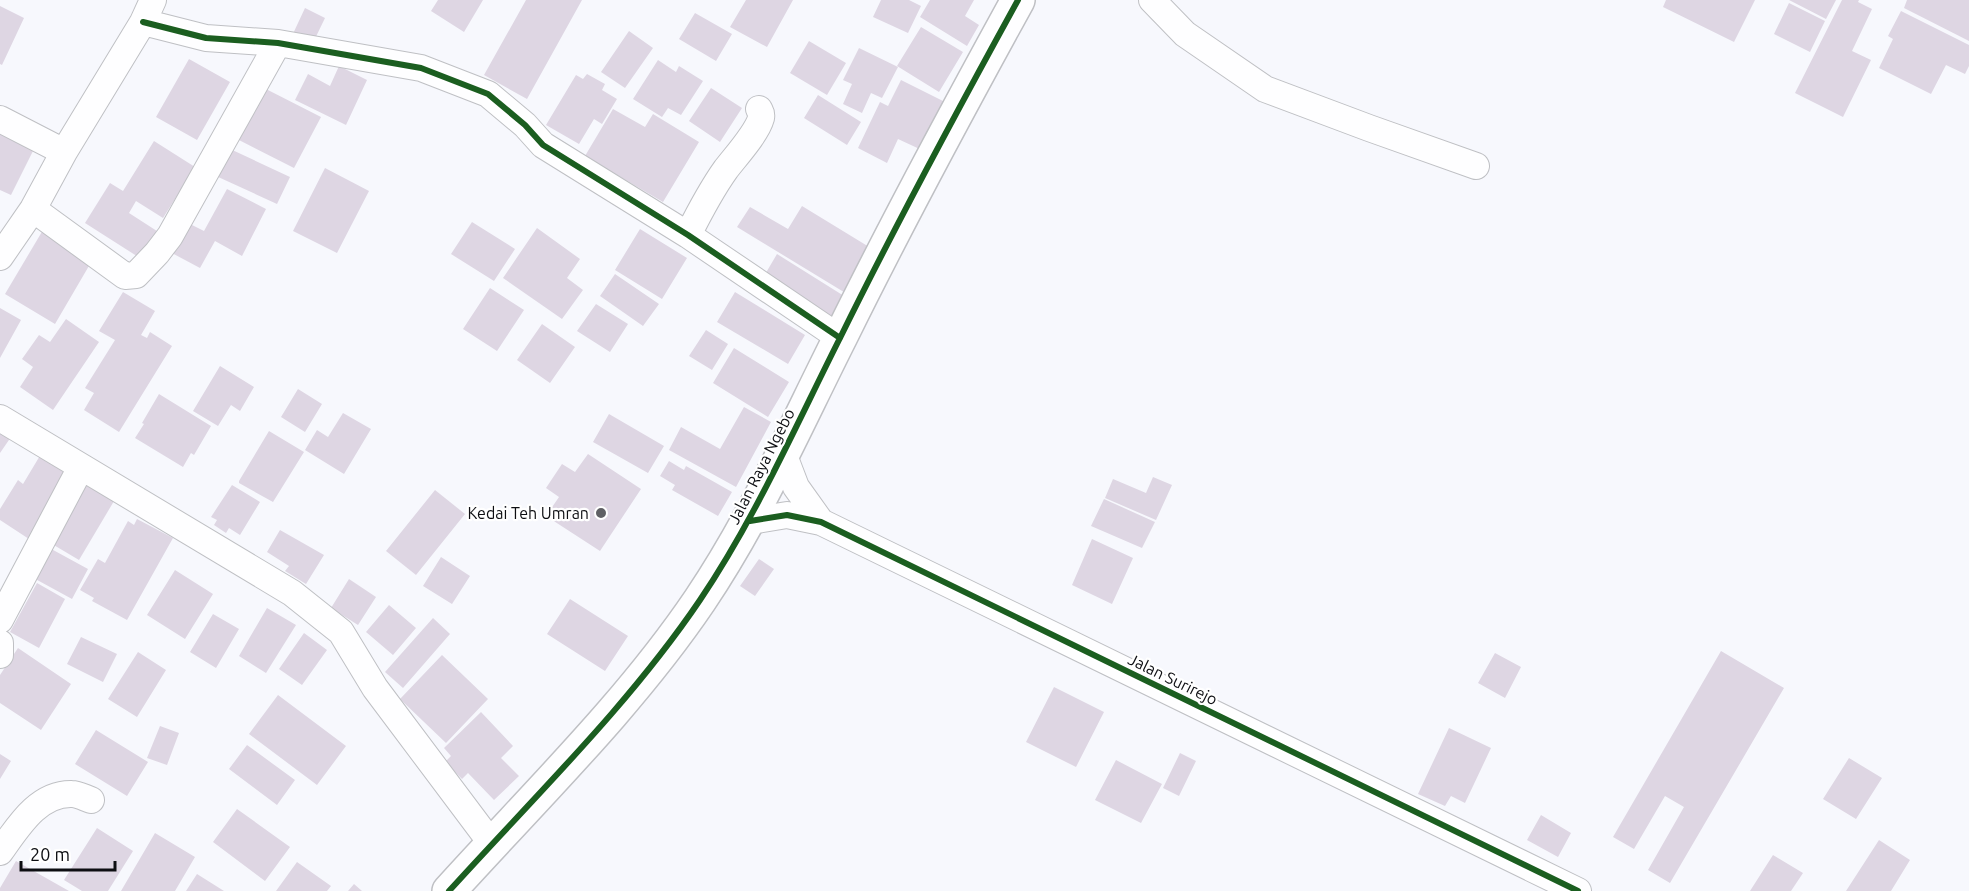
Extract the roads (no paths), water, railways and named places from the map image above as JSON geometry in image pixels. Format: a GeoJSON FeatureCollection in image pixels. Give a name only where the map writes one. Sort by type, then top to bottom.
{"type":"FeatureCollection","features":[{"type":"Feature","properties":{"kind":"street","name":"Jalan Raya Ngebo"},"geometry":{"type":"LineString","coordinates":[[449,891],[550,783],[655,663],[699,601],[750,521],[927,167],[1018,0]]}},
{"type":"Feature","properties":{"kind":"street"},"geometry":{"type":"LineString","coordinates":[[1152,0],[1185,34],[1265,89],[1476,166]]}},
{"type":"Feature","properties":{"kind":"street"},"geometry":{"type":"LineString","coordinates":[[0,257],[33,209],[64,152],[148,11],[206,38],[278,43],[421,68],[488,94],[525,125],[543,145],[688,236],[840,338]]}},
{"type":"Feature","properties":{"kind":"street"},"geometry":{"type":"LineString","coordinates":[[33,209],[125,276],[136,275],[170,236],[278,43]]}},
{"type":"Feature","properties":{"kind":"street"},"geometry":{"type":"LineString","coordinates":[[688,236],[724,171],[745,144],[760,119],[759,109]]}},
{"type":"Feature","properties":{"kind":"street"},"geometry":{"type":"LineString","coordinates":[[0,119],[64,152]]}},
{"type":"Feature","properties":{"kind":"street"},"geometry":{"type":"LineString","coordinates":[[0,418],[292,593],[341,632],[375,688],[409,736],[492,844]]}},
{"type":"Feature","properties":{"kind":"street","name":"Jalan Surirejo"},"geometry":{"type":"LineString","coordinates":[[783,453],[796,487],[821,522]]}},
{"type":"Feature","properties":{"kind":"street"},"geometry":{"type":"LineString","coordinates":[[0,620],[81,467]]}},
{"type":"Feature","properties":{"kind":"street","name":"Jalan Surirejo"},"geometry":{"type":"LineString","coordinates":[[750,521],[787,515],[821,522],[1578,891]]}},
{"type":"Feature","properties":{"kind":"street"},"geometry":{"type":"LineString","coordinates":[[0,643],[0,655]]}},
{"type":"Feature","properties":{"kind":"street"},"geometry":{"type":"LineString","coordinates":[[0,852],[26,816],[54,796],[74,794],[91,800]]}},
{"type":"Feature","properties":{"kind":"place","name":"Kedai Teh Umran"},"geometry":{"type":"Point","coordinates":[601,513]}}]}
